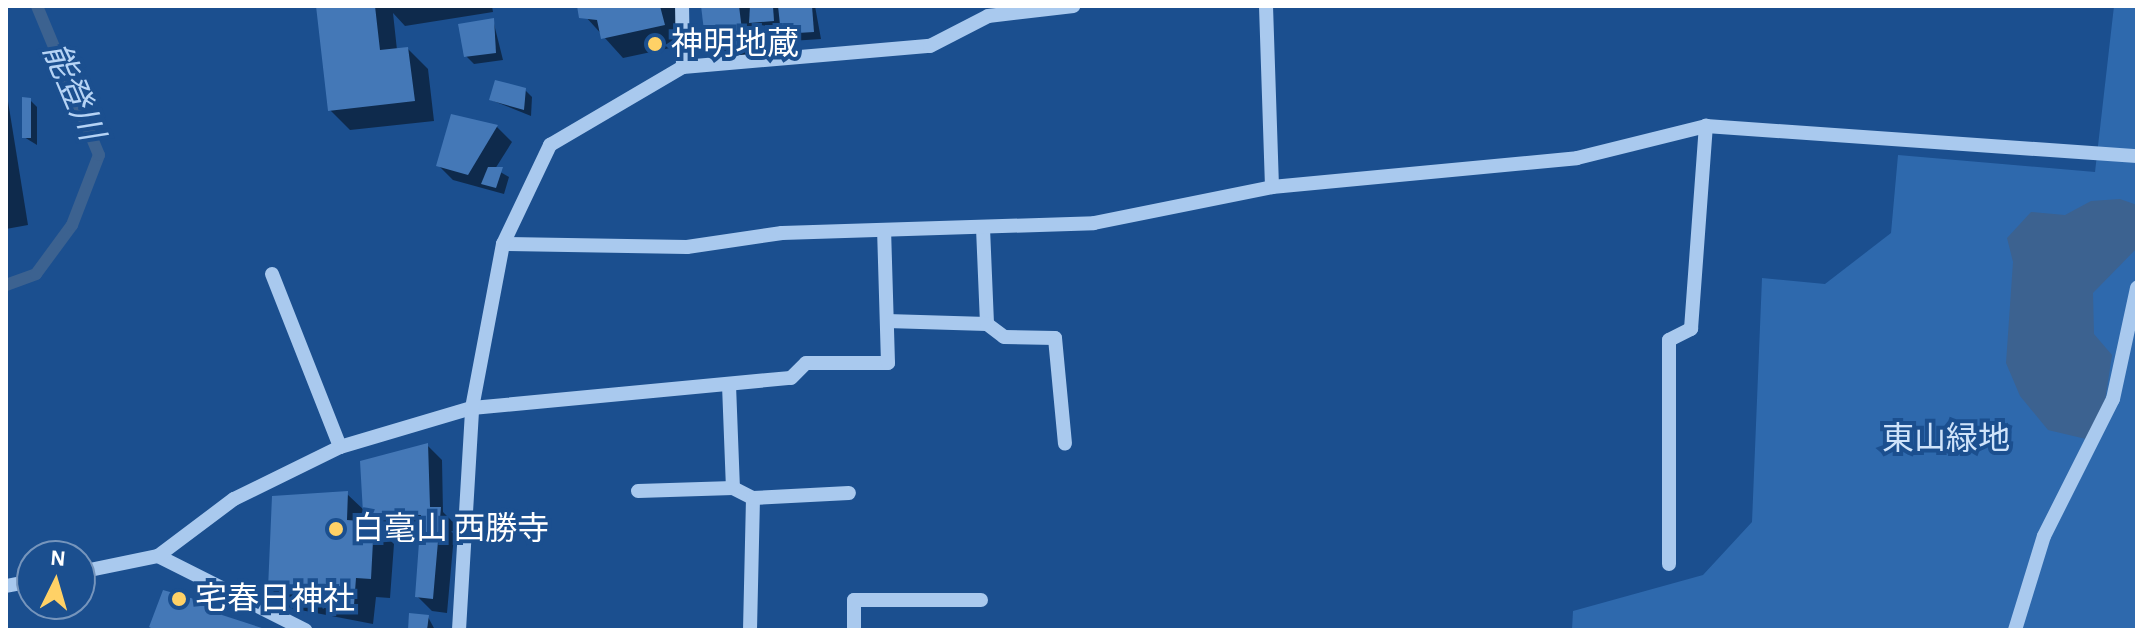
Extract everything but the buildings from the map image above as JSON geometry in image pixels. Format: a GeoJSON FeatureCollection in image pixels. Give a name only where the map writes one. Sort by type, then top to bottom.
{"type":"FeatureCollection","features":[{"type":"Feature","properties":{"kind":"street"},"geometry":{"type":"LineString","coordinates":[[682,6],[683,67]]}},
{"type":"Feature","properties":{"kind":"street"},"geometry":{"type":"LineString","coordinates":[[459,630],[472,408],[503,244],[550,145],[683,67],[930,46],[988,16],[1073,6]]}},
{"type":"Feature","properties":{"kind":"street"},"geometry":{"type":"LineString","coordinates":[[1266,6],[1272,187]]}},
{"type":"Feature","properties":{"kind":"street"},"geometry":{"type":"LineString","coordinates":[[503,244],[687,247],[782,233],[1094,223],[1272,187],[1577,158],[1706,126],[2137,156]]}},
{"type":"Feature","properties":{"kind":"street"},"geometry":{"type":"LineString","coordinates":[[1669,564],[1669,340],[1691,329],[1706,126]]}},
{"type":"Feature","properties":{"kind":"street"},"geometry":{"type":"LineString","coordinates":[[983,228],[987,324]]}},
{"type":"Feature","properties":{"kind":"street"},"geometry":{"type":"LineString","coordinates":[[96,569],[158,556],[234,499],[340,447],[472,408],[791,378],[806,363],[888,363],[884,232]]}},
{"type":"Feature","properties":{"kind":"street"},"geometry":{"type":"LineString","coordinates":[[272,274],[340,447]]}},
{"type":"Feature","properties":{"kind":"street"},"geometry":{"type":"LineString","coordinates":[[2015,630],[2044,536],[2113,399],[2137,288]]}},
{"type":"Feature","properties":{"kind":"street"},"geometry":{"type":"LineString","coordinates":[[887,321],[987,324],[1004,337],[1055,338],[1065,444]]}},
{"type":"Feature","properties":{"kind":"street"},"geometry":{"type":"LineString","coordinates":[[729,385],[733,488]]}},
{"type":"Feature","properties":{"kind":"street"},"geometry":{"type":"LineString","coordinates":[[638,491],[733,488],[753,498],[849,493]]}},
{"type":"Feature","properties":{"kind":"street"},"geometry":{"type":"LineString","coordinates":[[750,630],[753,498]]}},
{"type":"Feature","properties":{"kind":"street"},"geometry":{"type":"LineString","coordinates":[[158,556],[305,630]]}},
{"type":"Feature","properties":{"kind":"street"},"geometry":{"type":"LineString","coordinates":[[854,630],[854,600],[981,600]]}},
{"type":"Feature","properties":{"kind":"green space","name":"東山緑地"},"geometry":{"type":"Polygon","coordinates":[[[2114,6],[2137,6],[2137,630],[1572,630],[1573,611],[1703,575],[1752,522],[1762,278],[1825,284],[1891,233],[1898,155],[2095,172],[2114,6]]]}},
{"type":"Feature","properties":{"kind":"shaded area"},"geometry":{"type":"Polygon","coordinates":[[[2120,199],[2137,205],[2137,248],[2093,293],[2094,334],[2112,355],[2105,401],[2086,439],[2048,430],[2020,396],[2006,363],[2013,262],[2007,238],[2031,212],[2065,215],[2091,201],[2120,199]]]}},
{"type":"Feature","properties":{"kind":"waterway","name":"能登川"},"geometry":{"type":"LineString","coordinates":[[6,285],[36,274],[72,225],[99,155],[37,6]]}},
{"type":"Feature","properties":{"kind":"place","name":"神明地蔵"},"geometry":{"type":"Point","coordinates":[655,44]}},
{"type":"Feature","properties":{"kind":"place","name":"白毫山 西勝寺"},"geometry":{"type":"Point","coordinates":[336,529]}},
{"type":"Feature","properties":{"kind":"place","name":"宅春日神社"},"geometry":{"type":"Point","coordinates":[179,599]}}]}
